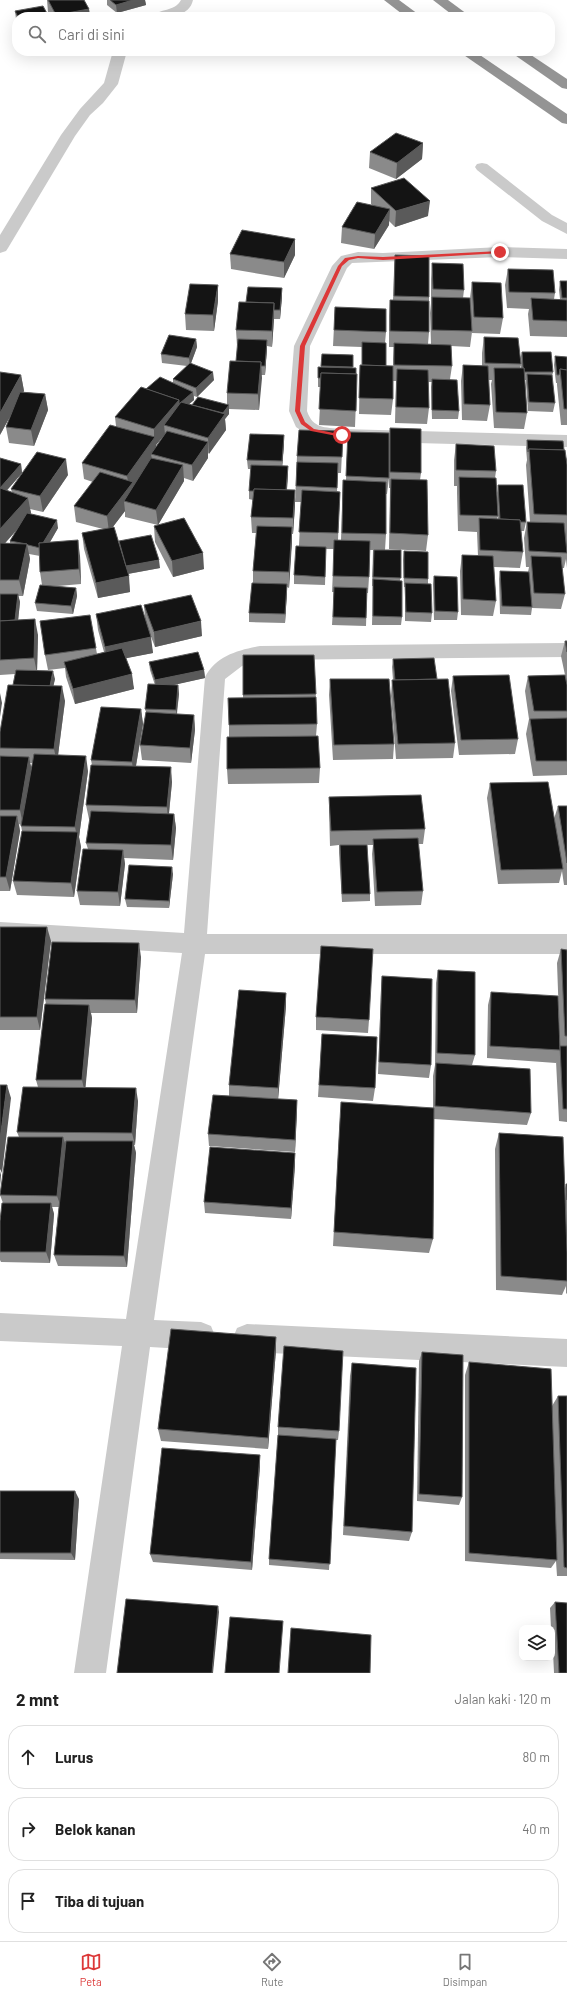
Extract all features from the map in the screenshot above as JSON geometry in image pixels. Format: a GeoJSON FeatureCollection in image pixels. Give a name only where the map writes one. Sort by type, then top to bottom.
{"type":"FeatureCollection","features":[{"type":"Feature","properties":{"kind":"highway"},"geometry":{"type":"LineString","coordinates":[[390,0],[408,12]]}},
{"type":"Feature","properties":{"kind":"highway"},"geometry":{"type":"LineString","coordinates":[[439,0],[457,12]]}},
{"type":"Feature","properties":{"kind":"highway"},"geometry":{"type":"LineString","coordinates":[[472,56],[567,120]]}},
{"type":"Feature","properties":{"kind":"highway"},"geometry":{"type":"LineString","coordinates":[[524,56],[567,85]]}},
{"type":"Feature","properties":{"kind":"street"},"geometry":{"type":"LineString","coordinates":[[174,12],[186,4],[187,0]]}},
{"type":"Feature","properties":{"kind":"street"},"geometry":{"type":"LineString","coordinates":[[0,248],[68,136],[85,112],[98,100],[111,84],[119,56]]}},
{"type":"Feature","properties":{"kind":"street"},"geometry":{"type":"LineString","coordinates":[[482,167],[547,218],[567,229]]}},
{"type":"Feature","properties":{"kind":"street"},"geometry":{"type":"LineString","coordinates":[[567,254],[500,252],[383,258],[358,257],[347,259],[340,266],[302,346],[298,411],[302,423],[312,430],[342,435],[567,441]]}},
{"type":"Feature","properties":{"kind":"street"},"geometry":{"type":"LineString","coordinates":[[90,1673],[195,944],[213,686],[215,677],[221,669],[241,657],[260,653],[567,650]]}},
{"type":"Feature","properties":{"kind":"street"},"geometry":{"type":"LineString","coordinates":[[0,932],[195,944],[567,944]]}},
{"type":"Feature","properties":{"kind":"street"},"geometry":{"type":"LineString","coordinates":[[0,1327],[567,1354]]}},
{"type":"Feature","properties":{"kind":"building"},"geometry":{"type":"Polygon","coordinates":[[[48,0],[84,0],[89,9],[72,12],[54,12],[48,0]]]}},
{"type":"Feature","properties":{"kind":"building"},"geometry":{"type":"Polygon","coordinates":[[[110,0],[133,0],[116,5],[110,0]]]}},
{"type":"Feature","properties":{"kind":"building"},"geometry":{"type":"Polygon","coordinates":[[[43,6],[46,12],[16,12],[43,6]]]}},
{"type":"Feature","properties":{"kind":"building"},"geometry":{"type":"Polygon","coordinates":[[[396,133],[423,143],[397,163],[370,152],[396,133]]]}},
{"type":"Feature","properties":{"kind":"building"},"geometry":{"type":"Polygon","coordinates":[[[404,178],[430,201],[396,211],[371,188],[404,178]]]}},
{"type":"Feature","properties":{"kind":"building"},"geometry":{"type":"Polygon","coordinates":[[[357,202],[390,209],[375,234],[342,227],[357,202]]]}},
{"type":"Feature","properties":{"kind":"building"},"geometry":{"type":"Polygon","coordinates":[[[242,230],[295,239],[284,262],[230,254],[242,230]]]}},
{"type":"Feature","properties":{"kind":"building"},"geometry":{"type":"Polygon","coordinates":[[[395,255],[429,256],[429,297],[394,296],[395,255]]]}},
{"type":"Feature","properties":{"kind":"building"},"geometry":{"type":"Polygon","coordinates":[[[432,263],[463,264],[464,290],[433,289],[432,263]]]}},
{"type":"Feature","properties":{"kind":"building"},"geometry":{"type":"Polygon","coordinates":[[[508,269],[553,270],[555,293],[509,292],[508,269]]]}},
{"type":"Feature","properties":{"kind":"building"},"geometry":{"type":"Polygon","coordinates":[[[560,281],[567,281],[567,298],[562,298],[560,281]]]}},
{"type":"Feature","properties":{"kind":"building"},"geometry":{"type":"Polygon","coordinates":[[[472,282],[501,283],[503,318],[474,317],[472,282]]]}},
{"type":"Feature","properties":{"kind":"building"},"geometry":{"type":"Polygon","coordinates":[[[190,284],[218,285],[213,315],[185,314],[190,284]]]}},
{"type":"Feature","properties":{"kind":"building"},"geometry":{"type":"Polygon","coordinates":[[[248,287],[282,288],[280,310],[274,310],[274,303],[246,302],[248,287]]]}},
{"type":"Feature","properties":{"kind":"building"},"geometry":{"type":"Polygon","coordinates":[[[432,297],[470,298],[472,331],[432,330],[432,297]]]}},
{"type":"Feature","properties":{"kind":"building"},"geometry":{"type":"Polygon","coordinates":[[[531,298],[567,300],[567,321],[533,320],[531,298]]]}},
{"type":"Feature","properties":{"kind":"building"},"geometry":{"type":"Polygon","coordinates":[[[390,300],[429,301],[429,332],[390,331],[390,300]]]}},
{"type":"Feature","properties":{"kind":"building"},"geometry":{"type":"Polygon","coordinates":[[[239,302],[274,303],[272,331],[236,330],[239,302]]]}},
{"type":"Feature","properties":{"kind":"building"},"geometry":{"type":"Polygon","coordinates":[[[335,307],[386,309],[386,332],[334,330],[335,307]]]}},
{"type":"Feature","properties":{"kind":"building"},"geometry":{"type":"Polygon","coordinates":[[[169,335],[196,339],[189,358],[161,354],[169,335]]]}},
{"type":"Feature","properties":{"kind":"building"},"geometry":{"type":"Polygon","coordinates":[[[484,337],[518,338],[521,364],[485,363],[484,337]]]}},
{"type":"Feature","properties":{"kind":"building"},"geometry":{"type":"Polygon","coordinates":[[[238,339],[267,340],[265,366],[261,366],[261,362],[236,361],[238,339]]]}},
{"type":"Feature","properties":{"kind":"building"},"geometry":{"type":"Polygon","coordinates":[[[362,342],[386,343],[386,366],[362,365],[362,342]]]}},
{"type":"Feature","properties":{"kind":"building"},"geometry":{"type":"Polygon","coordinates":[[[394,343],[451,345],[452,366],[394,365],[394,343]]]}},
{"type":"Feature","properties":{"kind":"building"},"geometry":{"type":"Polygon","coordinates":[[[522,352],[551,352],[553,372],[524,372],[522,352]]]}},
{"type":"Feature","properties":{"kind":"building"},"geometry":{"type":"Polygon","coordinates":[[[322,354],[353,355],[353,367],[321,366],[322,354]]]}},
{"type":"Feature","properties":{"kind":"building"},"geometry":{"type":"Polygon","coordinates":[[[555,356],[567,357],[567,370],[560,369],[559,375],[557,375],[555,356]]]}},
{"type":"Feature","properties":{"kind":"building"},"geometry":{"type":"Polygon","coordinates":[[[230,361],[261,362],[258,394],[227,393],[230,361]]]}},
{"type":"Feature","properties":{"kind":"building"},"geometry":{"type":"Polygon","coordinates":[[[190,363],[213,372],[196,388],[173,379],[190,363]]]}},
{"type":"Feature","properties":{"kind":"building"},"geometry":{"type":"Polygon","coordinates":[[[360,365],[393,366],[393,399],[359,398],[360,365]]]}},
{"type":"Feature","properties":{"kind":"building"},"geometry":{"type":"Polygon","coordinates":[[[463,365],[488,366],[490,405],[464,404],[463,365]]]}},
{"type":"Feature","properties":{"kind":"building"},"geometry":{"type":"Polygon","coordinates":[[[318,367],[356,368],[356,374],[321,373],[321,378],[318,378],[318,367]]]}},
{"type":"Feature","properties":{"kind":"building"},"geometry":{"type":"Polygon","coordinates":[[[494,368],[524,368],[527,413],[496,412],[494,368]]]}},
{"type":"Feature","properties":{"kind":"building"},"geometry":{"type":"Polygon","coordinates":[[[397,369],[428,370],[429,408],[396,407],[397,369]]]}},
{"type":"Feature","properties":{"kind":"building"},"geometry":{"type":"Polygon","coordinates":[[[560,369],[567,370],[567,409],[564,409],[560,369]]]}},
{"type":"Feature","properties":{"kind":"building"},"geometry":{"type":"Polygon","coordinates":[[[0,372],[21,375],[0,413],[0,372]]]}},
{"type":"Feature","properties":{"kind":"building"},"geometry":{"type":"Polygon","coordinates":[[[321,373],[357,374],[356,411],[319,409],[321,373]]]}},
{"type":"Feature","properties":{"kind":"building"},"geometry":{"type":"Polygon","coordinates":[[[527,374],[552,375],[555,403],[529,402],[527,374]]]}},
{"type":"Feature","properties":{"kind":"building"},"geometry":{"type":"Polygon","coordinates":[[[160,377],[193,392],[179,404],[179,400],[146,389],[160,377]]]}},
{"type":"Feature","properties":{"kind":"building"},"geometry":{"type":"Polygon","coordinates":[[[432,379],[457,380],[459,411],[432,410],[432,379]]]}},
{"type":"Feature","properties":{"kind":"building"},"geometry":{"type":"Polygon","coordinates":[[[141,387],[179,400],[154,429],[115,417],[141,387]]]}},
{"type":"Feature","properties":{"kind":"building"},"geometry":{"type":"Polygon","coordinates":[[[20,392],[45,394],[31,430],[6,427],[20,392]]]}},
{"type":"Feature","properties":{"kind":"building"},"geometry":{"type":"Polygon","coordinates":[[[198,397],[229,405],[223,413],[192,405],[198,397]]]}},
{"type":"Feature","properties":{"kind":"building"},"geometry":{"type":"Polygon","coordinates":[[[181,402],[225,414],[208,438],[164,425],[181,402]]]}},
{"type":"Feature","properties":{"kind":"building"},"geometry":{"type":"Polygon","coordinates":[[[110,425],[155,437],[127,476],[82,463],[110,425]]]}},
{"type":"Feature","properties":{"kind":"building"},"geometry":{"type":"Polygon","coordinates":[[[390,428],[421,429],[421,473],[390,472],[390,428]]]}},
{"type":"Feature","properties":{"kind":"building"},"geometry":{"type":"Polygon","coordinates":[[[299,430],[343,431],[342,457],[297,456],[299,430]]]}},
{"type":"Feature","properties":{"kind":"building"},"geometry":{"type":"Polygon","coordinates":[[[167,431],[208,442],[192,465],[151,454],[167,431]]]}},
{"type":"Feature","properties":{"kind":"building"},"geometry":{"type":"Polygon","coordinates":[[[348,432],[389,433],[389,478],[346,476],[348,432]]]}},
{"type":"Feature","properties":{"kind":"building"},"geometry":{"type":"Polygon","coordinates":[[[250,434],[284,435],[282,461],[247,460],[250,434]]]}},
{"type":"Feature","properties":{"kind":"building"},"geometry":{"type":"Polygon","coordinates":[[[527,440],[563,441],[564,450],[529,449],[528,452],[527,440]]]}},
{"type":"Feature","properties":{"kind":"building"},"geometry":{"type":"Polygon","coordinates":[[[456,444],[494,446],[496,471],[456,470],[456,444]]]}},
{"type":"Feature","properties":{"kind":"building"},"geometry":{"type":"Polygon","coordinates":[[[529,449],[565,450],[567,465],[567,515],[534,514],[529,449]]]}},
{"type":"Feature","properties":{"kind":"building"},"geometry":{"type":"Polygon","coordinates":[[[37,452],[66,459],[40,496],[11,489],[37,452]]]}},
{"type":"Feature","properties":{"kind":"building"},"geometry":{"type":"Polygon","coordinates":[[[0,458],[21,464],[0,488],[0,458]]]}},
{"type":"Feature","properties":{"kind":"building"},"geometry":{"type":"Polygon","coordinates":[[[151,458],[183,465],[156,510],[124,501],[151,458]]]}},
{"type":"Feature","properties":{"kind":"building"},"geometry":{"type":"Polygon","coordinates":[[[297,462],[338,463],[337,488],[296,486],[297,462]]]}},
{"type":"Feature","properties":{"kind":"building"},"geometry":{"type":"Polygon","coordinates":[[[251,465],[288,466],[286,490],[254,489],[254,491],[249,491],[251,465]]]}},
{"type":"Feature","properties":{"kind":"building"},"geometry":{"type":"Polygon","coordinates":[[[100,472],[133,482],[107,516],[74,506],[100,472]]]}},
{"type":"Feature","properties":{"kind":"building"},"geometry":{"type":"Polygon","coordinates":[[[459,477],[496,478],[498,516],[460,515],[459,477]]]}},
{"type":"Feature","properties":{"kind":"building"},"geometry":{"type":"Polygon","coordinates":[[[391,479],[427,480],[428,535],[390,533],[391,479]]]}},
{"type":"Feature","properties":{"kind":"building"},"geometry":{"type":"Polygon","coordinates":[[[343,480],[386,482],[386,534],[342,533],[343,480]]]}},
{"type":"Feature","properties":{"kind":"building"},"geometry":{"type":"Polygon","coordinates":[[[498,485],[523,485],[526,522],[520,522],[520,520],[500,519],[498,485]]]}},
{"type":"Feature","properties":{"kind":"building"},"geometry":{"type":"Polygon","coordinates":[[[0,488],[28,498],[0,529],[0,488]]]}},
{"type":"Feature","properties":{"kind":"building"},"geometry":{"type":"Polygon","coordinates":[[[254,489],[295,490],[293,518],[251,517],[254,489]]]}},
{"type":"Feature","properties":{"kind":"building"},"geometry":{"type":"Polygon","coordinates":[[[302,490],[340,492],[338,533],[299,532],[302,490]]]}},
{"type":"Feature","properties":{"kind":"building"},"geometry":{"type":"Polygon","coordinates":[[[27,513],[57,520],[43,543],[39,543],[40,548],[10,541],[27,513]]]}},
{"type":"Feature","properties":{"kind":"building"},"geometry":{"type":"Polygon","coordinates":[[[184,518],[203,553],[172,561],[154,526],[184,518]]]}},
{"type":"Feature","properties":{"kind":"building"},"geometry":{"type":"Polygon","coordinates":[[[479,518],[520,520],[523,552],[480,550],[479,518]]]}},
{"type":"Feature","properties":{"kind":"building"},"geometry":{"type":"Polygon","coordinates":[[[527,522],[564,523],[567,553],[529,551],[527,522]]]}},
{"type":"Feature","properties":{"kind":"building"},"geometry":{"type":"Polygon","coordinates":[[[257,526],[292,527],[289,572],[253,571],[257,526]]]}},
{"type":"Feature","properties":{"kind":"building"},"geometry":{"type":"Polygon","coordinates":[[[114,527],[129,576],[96,583],[82,533],[114,527]]]}},
{"type":"Feature","properties":{"kind":"building"},"geometry":{"type":"Polygon","coordinates":[[[151,535],[159,560],[126,566],[119,541],[151,535]]]}},
{"type":"Feature","properties":{"kind":"building"},"geometry":{"type":"Polygon","coordinates":[[[78,540],[79,569],[40,572],[39,543],[78,540]]]}},
{"type":"Feature","properties":{"kind":"building"},"geometry":{"type":"Polygon","coordinates":[[[334,540],[370,541],[369,577],[333,576],[334,540]]]}},
{"type":"Feature","properties":{"kind":"building"},"geometry":{"type":"Polygon","coordinates":[[[0,543],[27,544],[19,580],[0,580],[0,543]]]}},
{"type":"Feature","properties":{"kind":"building"},"geometry":{"type":"Polygon","coordinates":[[[296,546],[326,547],[325,577],[294,575],[296,546]]]}},
{"type":"Feature","properties":{"kind":"building"},"geometry":{"type":"Polygon","coordinates":[[[374,550],[401,550],[401,578],[373,577],[374,550]]]}},
{"type":"Feature","properties":{"kind":"building"},"geometry":{"type":"Polygon","coordinates":[[[404,551],[428,552],[428,579],[404,578],[404,551]]]}},
{"type":"Feature","properties":{"kind":"building"},"geometry":{"type":"Polygon","coordinates":[[[462,555],[493,556],[496,601],[463,599],[462,555]]]}},
{"type":"Feature","properties":{"kind":"building"},"geometry":{"type":"Polygon","coordinates":[[[531,556],[561,557],[565,594],[534,593],[531,556]]]}},
{"type":"Feature","properties":{"kind":"building"},"geometry":{"type":"Polygon","coordinates":[[[500,571],[529,572],[532,607],[502,606],[500,571]]]}},
{"type":"Feature","properties":{"kind":"building"},"geometry":{"type":"Polygon","coordinates":[[[434,576],[457,577],[458,612],[435,611],[434,576]]]}},
{"type":"Feature","properties":{"kind":"building"},"geometry":{"type":"Polygon","coordinates":[[[373,579],[402,581],[402,617],[373,616],[373,579]]]}},
{"type":"Feature","properties":{"kind":"building"},"geometry":{"type":"Polygon","coordinates":[[[252,583],[287,584],[285,614],[249,613],[252,583]]]}},
{"type":"Feature","properties":{"kind":"building"},"geometry":{"type":"Polygon","coordinates":[[[405,583],[431,584],[432,613],[406,612],[405,583]]]}},
{"type":"Feature","properties":{"kind":"building"},"geometry":{"type":"Polygon","coordinates":[[[40,585],[76,588],[71,606],[35,603],[40,585]]]}},
{"type":"Feature","properties":{"kind":"building"},"geometry":{"type":"Polygon","coordinates":[[[334,587],[367,588],[366,618],[333,617],[334,587]]]}},
{"type":"Feature","properties":{"kind":"building"},"geometry":{"type":"Polygon","coordinates":[[[0,594],[18,594],[15,620],[0,621],[0,594]]]}},
{"type":"Feature","properties":{"kind":"building"},"geometry":{"type":"Polygon","coordinates":[[[191,595],[201,621],[154,632],[144,605],[191,595]]]}},
{"type":"Feature","properties":{"kind":"building"},"geometry":{"type":"Polygon","coordinates":[[[141,605],[151,637],[105,647],[96,614],[141,605]]]}},
{"type":"Feature","properties":{"kind":"building"},"geometry":{"type":"Polygon","coordinates":[[[90,615],[96,648],[45,655],[40,621],[90,615]]]}},
{"type":"Feature","properties":{"kind":"building"},"geometry":{"type":"Polygon","coordinates":[[[35,619],[34,658],[0,660],[0,621],[35,619]]]}},
{"type":"Feature","properties":{"kind":"building"},"geometry":{"type":"Polygon","coordinates":[[[565,641],[567,641],[567,652],[565,641]]]}},
{"type":"Feature","properties":{"kind":"building"},"geometry":{"type":"Polygon","coordinates":[[[122,648],[132,674],[73,689],[64,662],[122,648]]]}},
{"type":"Feature","properties":{"kind":"building"},"geometry":{"type":"Polygon","coordinates":[[[198,652],[204,670],[155,680],[149,662],[198,652]]]}},
{"type":"Feature","properties":{"kind":"building"},"geometry":{"type":"Polygon","coordinates":[[[243,655],[314,655],[316,694],[243,695],[243,655]]]}},
{"type":"Feature","properties":{"kind":"building"},"geometry":{"type":"Polygon","coordinates":[[[434,658],[437,679],[395,680],[393,659],[434,658]]]}},
{"type":"Feature","properties":{"kind":"building"},"geometry":{"type":"Polygon","coordinates":[[[16,670],[53,671],[50,686],[13,685],[16,670]]]}},
{"type":"Feature","properties":{"kind":"building"},"geometry":{"type":"Polygon","coordinates":[[[509,675],[518,739],[461,740],[453,676],[509,675]]]}},
{"type":"Feature","properties":{"kind":"building"},"geometry":{"type":"Polygon","coordinates":[[[565,675],[567,685],[567,711],[534,711],[528,676],[565,675]]]}},
{"type":"Feature","properties":{"kind":"building"},"geometry":{"type":"Polygon","coordinates":[[[330,679],[389,679],[394,744],[334,745],[330,679]]]}},
{"type":"Feature","properties":{"kind":"building"},"geometry":{"type":"Polygon","coordinates":[[[448,679],[455,743],[398,744],[392,680],[448,679]]]}},
{"type":"Feature","properties":{"kind":"building"},"geometry":{"type":"Polygon","coordinates":[[[148,684],[178,685],[176,710],[145,709],[148,684]]]}},
{"type":"Feature","properties":{"kind":"building"},"geometry":{"type":"Polygon","coordinates":[[[8,685],[62,686],[54,749],[0,748],[0,732],[8,685]]]}},
{"type":"Feature","properties":{"kind":"building"},"geometry":{"type":"Polygon","coordinates":[[[316,697],[317,724],[229,725],[228,698],[316,697]]]}},
{"type":"Feature","properties":{"kind":"building"},"geometry":{"type":"Polygon","coordinates":[[[101,707],[141,709],[132,762],[91,760],[101,707]]]}},
{"type":"Feature","properties":{"kind":"building"},"geometry":{"type":"Polygon","coordinates":[[[146,712],[194,715],[190,748],[140,745],[146,712]]]}},
{"type":"Feature","properties":{"kind":"building"},"geometry":{"type":"Polygon","coordinates":[[[567,718],[567,761],[536,761],[530,719],[567,718]]]}},
{"type":"Feature","properties":{"kind":"building"},"geometry":{"type":"Polygon","coordinates":[[[318,736],[320,768],[227,769],[227,737],[318,736]]]}},
{"type":"Feature","properties":{"kind":"building"},"geometry":{"type":"Polygon","coordinates":[[[34,754],[86,756],[75,827],[21,826],[34,754]]]}},
{"type":"Feature","properties":{"kind":"building"},"geometry":{"type":"Polygon","coordinates":[[[0,756],[29,757],[20,810],[0,810],[0,756]]]}},
{"type":"Feature","properties":{"kind":"building"},"geometry":{"type":"Polygon","coordinates":[[[91,765],[171,767],[167,807],[86,805],[91,765]]]}},
{"type":"Feature","properties":{"kind":"building"},"geometry":{"type":"Polygon","coordinates":[[[548,782],[563,869],[501,870],[490,783],[548,782]]]}},
{"type":"Feature","properties":{"kind":"building"},"geometry":{"type":"Polygon","coordinates":[[[421,795],[425,829],[331,831],[329,797],[421,795]]]}},
{"type":"Feature","properties":{"kind":"building"},"geometry":{"type":"Polygon","coordinates":[[[558,806],[567,806],[567,863],[558,806]]]}},
{"type":"Feature","properties":{"kind":"building"},"geometry":{"type":"Polygon","coordinates":[[[91,811],[174,814],[171,845],[86,843],[91,811]]]}},
{"type":"Feature","properties":{"kind":"building"},"geometry":{"type":"Polygon","coordinates":[[[0,816],[17,816],[6,877],[0,877],[0,816]]]}},
{"type":"Feature","properties":{"kind":"building"},"geometry":{"type":"Polygon","coordinates":[[[22,831],[78,832],[71,883],[13,881],[22,831]]]}},
{"type":"Feature","properties":{"kind":"building"},"geometry":{"type":"Polygon","coordinates":[[[418,838],[423,891],[377,892],[373,839],[418,838]]]}},
{"type":"Feature","properties":{"kind":"building"},"geometry":{"type":"Polygon","coordinates":[[[340,845],[367,845],[370,894],[342,894],[340,845]]]}},
{"type":"Feature","properties":{"kind":"building"},"geometry":{"type":"Polygon","coordinates":[[[83,849],[123,850],[118,892],[77,891],[83,849]]]}},
{"type":"Feature","properties":{"kind":"building"},"geometry":{"type":"Polygon","coordinates":[[[129,865],[172,867],[169,901],[125,899],[129,865]]]}},
{"type":"Feature","properties":{"kind":"building"},"geometry":{"type":"Polygon","coordinates":[[[0,927],[47,927],[37,1017],[0,1017],[0,927]]]}},
{"type":"Feature","properties":{"kind":"building"},"geometry":{"type":"Polygon","coordinates":[[[52,942],[139,943],[135,1000],[45,999],[52,942]]]}},
{"type":"Feature","properties":{"kind":"building"},"geometry":{"type":"Polygon","coordinates":[[[321,946],[373,949],[369,1020],[316,1017],[321,946]]]}},
{"type":"Feature","properties":{"kind":"building"},"geometry":{"type":"Polygon","coordinates":[[[561,949],[567,950],[567,1036],[565,1036],[561,949]]]}},
{"type":"Feature","properties":{"kind":"building"},"geometry":{"type":"Polygon","coordinates":[[[438,970],[475,972],[475,1055],[437,1053],[438,970]]]}},
{"type":"Feature","properties":{"kind":"building"},"geometry":{"type":"Polygon","coordinates":[[[382,976],[432,979],[431,1065],[379,1062],[382,976]]]}},
{"type":"Feature","properties":{"kind":"building"},"geometry":{"type":"Polygon","coordinates":[[[239,990],[286,993],[278,1088],[229,1085],[239,990]]]}},
{"type":"Feature","properties":{"kind":"building"},"geometry":{"type":"Polygon","coordinates":[[[491,992],[558,996],[560,1050],[490,1046],[491,992]]]}},
{"type":"Feature","properties":{"kind":"building"},"geometry":{"type":"Polygon","coordinates":[[[45,1004],[89,1005],[82,1080],[36,1080],[45,1004]]]}},
{"type":"Feature","properties":{"kind":"building"},"geometry":{"type":"Polygon","coordinates":[[[322,1034],[377,1037],[375,1088],[319,1085],[322,1034]]]}},
{"type":"Feature","properties":{"kind":"building"},"geometry":{"type":"Polygon","coordinates":[[[560,1046],[567,1046],[567,1109],[563,1109],[560,1046]]]}},
{"type":"Feature","properties":{"kind":"building"},"geometry":{"type":"Polygon","coordinates":[[[436,1063],[530,1069],[531,1113],[435,1106],[436,1063]]]}},
{"type":"Feature","properties":{"kind":"building"},"geometry":{"type":"Polygon","coordinates":[[[0,1085],[7,1085],[0,1140],[0,1085]]]}},
{"type":"Feature","properties":{"kind":"building"},"geometry":{"type":"Polygon","coordinates":[[[23,1087],[136,1088],[132,1133],[17,1132],[23,1087]]]}},
{"type":"Feature","properties":{"kind":"building"},"geometry":{"type":"Polygon","coordinates":[[[213,1095],[297,1100],[295,1140],[208,1134],[213,1095]]]}},
{"type":"Feature","properties":{"kind":"building"},"geometry":{"type":"Polygon","coordinates":[[[341,1102],[434,1108],[433,1239],[334,1232],[341,1102]]]}},
{"type":"Feature","properties":{"kind":"building"},"geometry":{"type":"Polygon","coordinates":[[[499,1133],[563,1137],[567,1281],[501,1276],[499,1133]]]}},
{"type":"Feature","properties":{"kind":"building"},"geometry":{"type":"Polygon","coordinates":[[[8,1137],[63,1137],[57,1196],[0,1195],[8,1137]]]}},
{"type":"Feature","properties":{"kind":"building"},"geometry":{"type":"Polygon","coordinates":[[[66,1141],[133,1141],[124,1256],[54,1255],[66,1141]]]}},
{"type":"Feature","properties":{"kind":"building"},"geometry":{"type":"Polygon","coordinates":[[[210,1147],[295,1153],[291,1208],[204,1202],[210,1147]]]}},
{"type":"Feature","properties":{"kind":"building"},"geometry":{"type":"Polygon","coordinates":[[[2,1203],[51,1203],[46,1252],[0,1252],[0,1221],[2,1203]]]}},
{"type":"Feature","properties":{"kind":"building"},"geometry":{"type":"Polygon","coordinates":[[[171,1329],[276,1337],[268,1438],[158,1429],[171,1329]]]}},
{"type":"Feature","properties":{"kind":"building"},"geometry":{"type":"Polygon","coordinates":[[[284,1346],[343,1351],[339,1431],[278,1427],[284,1346]]]}},
{"type":"Feature","properties":{"kind":"building"},"geometry":{"type":"Polygon","coordinates":[[[422,1352],[463,1355],[462,1497],[419,1494],[422,1352]]]}},
{"type":"Feature","properties":{"kind":"building"},"geometry":{"type":"Polygon","coordinates":[[[469,1362],[551,1369],[557,1560],[469,1553],[469,1362]]]}},
{"type":"Feature","properties":{"kind":"building"},"geometry":{"type":"Polygon","coordinates":[[[352,1363],[416,1368],[412,1532],[344,1526],[352,1363]]]}},
{"type":"Feature","properties":{"kind":"building"},"geometry":{"type":"Polygon","coordinates":[[[558,1396],[567,1396],[567,1568],[564,1567],[558,1396]]]}},
{"type":"Feature","properties":{"kind":"building"},"geometry":{"type":"Polygon","coordinates":[[[278,1435],[336,1439],[330,1564],[269,1559],[278,1435]]]}},
{"type":"Feature","properties":{"kind":"building"},"geometry":{"type":"Polygon","coordinates":[[[162,1448],[260,1455],[251,1562],[150,1554],[162,1448]]]}},
{"type":"Feature","properties":{"kind":"building"},"geometry":{"type":"Polygon","coordinates":[[[0,1491],[75,1491],[71,1553],[0,1553],[0,1491]]]}},
{"type":"Feature","properties":{"kind":"building"},"geometry":{"type":"Polygon","coordinates":[[[126,1599],[218,1606],[212,1673],[117,1673],[126,1599]]]}},
{"type":"Feature","properties":{"kind":"building"},"geometry":{"type":"Polygon","coordinates":[[[555,1602],[567,1603],[567,1673],[559,1673],[555,1602]]]}},
{"type":"Feature","properties":{"kind":"building"},"geometry":{"type":"Polygon","coordinates":[[[230,1617],[283,1621],[279,1673],[225,1673],[230,1617]]]}},
{"type":"Feature","properties":{"kind":"building"},"geometry":{"type":"Polygon","coordinates":[[[291,1628],[371,1635],[370,1673],[288,1673],[291,1628]]]}},
{"type":"Feature","properties":{"kind":"route"},"geometry":{"type":"LineString","coordinates":[[342,435],[312,430],[302,423],[298,411],[302,346],[340,266],[347,259],[358,257],[383,258],[500,252]]}}]}
